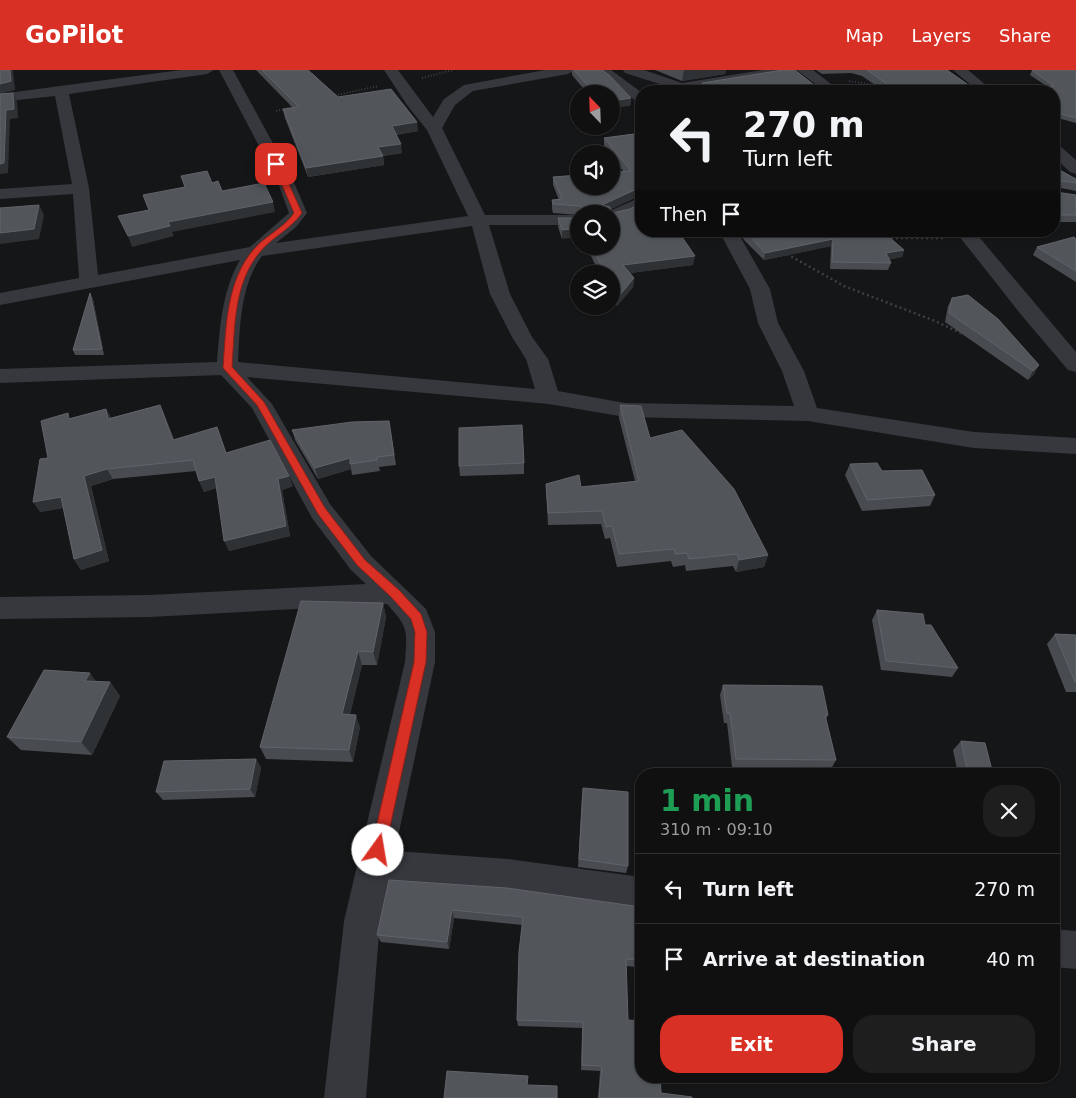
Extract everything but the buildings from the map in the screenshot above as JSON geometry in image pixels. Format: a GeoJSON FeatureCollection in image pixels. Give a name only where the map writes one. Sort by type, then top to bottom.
{"type":"FeatureCollection","features":[{"type":"Feature","properties":{"kind":"street"},"geometry":{"type":"LineString","coordinates":[[0,98],[207,70]]}},
{"type":"Feature","properties":{"kind":"street"},"geometry":{"type":"LineString","coordinates":[[226,70],[285,180],[298,213],[291,223],[257,251],[240,280],[232,308],[227,368],[261,404],[321,511],[361,562],[416,617],[421,632],[420,662],[362,921],[345,1098]]}},
{"type":"Feature","properties":{"kind":"street"},"geometry":{"type":"LineString","coordinates":[[434,128],[449,102],[469,88],[568,70]]}},
{"type":"Feature","properties":{"kind":"street"},"geometry":{"type":"LineString","coordinates":[[602,70],[635,94]]}},
{"type":"Feature","properties":{"kind":"street"},"geometry":{"type":"LineString","coordinates":[[630,70],[668,85]]}},
{"type":"Feature","properties":{"kind":"street"},"geometry":{"type":"LineString","coordinates":[[708,85],[788,70]]}},
{"type":"Feature","properties":{"kind":"street"},"geometry":{"type":"LineString","coordinates":[[960,70],[979,85]]}},
{"type":"Feature","properties":{"kind":"street"},"geometry":{"type":"LineString","coordinates":[[809,74],[825,85]]}},
{"type":"Feature","properties":{"kind":"street"},"geometry":{"type":"LineString","coordinates":[[395,76],[434,128],[452,162],[479,220],[500,294],[522,337],[537,359],[549,397]]}},
{"type":"Feature","properties":{"kind":"street"},"geometry":{"type":"LineString","coordinates":[[61,91],[81,188],[89,282]]}},
{"type":"Feature","properties":{"kind":"street"},"geometry":{"type":"LineString","coordinates":[[1060,154],[1076,169]]}},
{"type":"Feature","properties":{"kind":"street"},"geometry":{"type":"LineString","coordinates":[[0,194],[81,188]]}},
{"type":"Feature","properties":{"kind":"street"},"geometry":{"type":"LineString","coordinates":[[620,211],[635,205]]}},
{"type":"Feature","properties":{"kind":"street"},"geometry":{"type":"LineString","coordinates":[[0,299],[257,251],[479,220],[570,220]]}},
{"type":"Feature","properties":{"kind":"street"},"geometry":{"type":"LineString","coordinates":[[731,237],[760,289],[768,323],[793,371],[808,414]]}},
{"type":"Feature","properties":{"kind":"street"},"geometry":{"type":"LineString","coordinates":[[969,237],[1076,365]]}},
{"type":"Feature","properties":{"kind":"street"},"geometry":{"type":"LineString","coordinates":[[1052,337],[1076,334]]}},
{"type":"Feature","properties":{"kind":"street"},"geometry":{"type":"LineString","coordinates":[[0,376],[227,368],[549,397],[625,410],[808,414],[974,440],[1076,446]]}},
{"type":"Feature","properties":{"kind":"street"},"geometry":{"type":"LineString","coordinates":[[0,608],[150,606],[394,593]]}},
{"type":"Feature","properties":{"kind":"street"},"geometry":{"type":"LineString","coordinates":[[374,868],[416,868],[554,882],[635,894]]}},
{"type":"Feature","properties":{"kind":"street"},"geometry":{"type":"LineString","coordinates":[[1060,949],[1076,950]]}},
{"type":"Feature","properties":{"kind":"path"},"geometry":{"type":"LineString","coordinates":[[324,98],[395,76],[453,70]]}},
{"type":"Feature","properties":{"kind":"path"},"geometry":{"type":"LineString","coordinates":[[809,74],[865,85]]}},
{"type":"Feature","properties":{"kind":"path"},"geometry":{"type":"LineString","coordinates":[[276,111],[300,106]]}},
{"type":"Feature","properties":{"kind":"path"},"geometry":{"type":"LineString","coordinates":[[879,238],[908,237]]}},
{"type":"Feature","properties":{"kind":"path"},"geometry":{"type":"LineString","coordinates":[[784,253],[800,259],[821,274],[844,286],[922,313],[970,338]]}},
{"type":"Feature","properties":{"kind":"route"},"geometry":{"type":"LineString","coordinates":[[276,164],[285,180],[298,213],[291,223],[257,251],[240,280],[232,308],[227,368],[261,404],[321,511],[361,562],[416,617],[421,632],[420,662],[378,850]]}}]}
